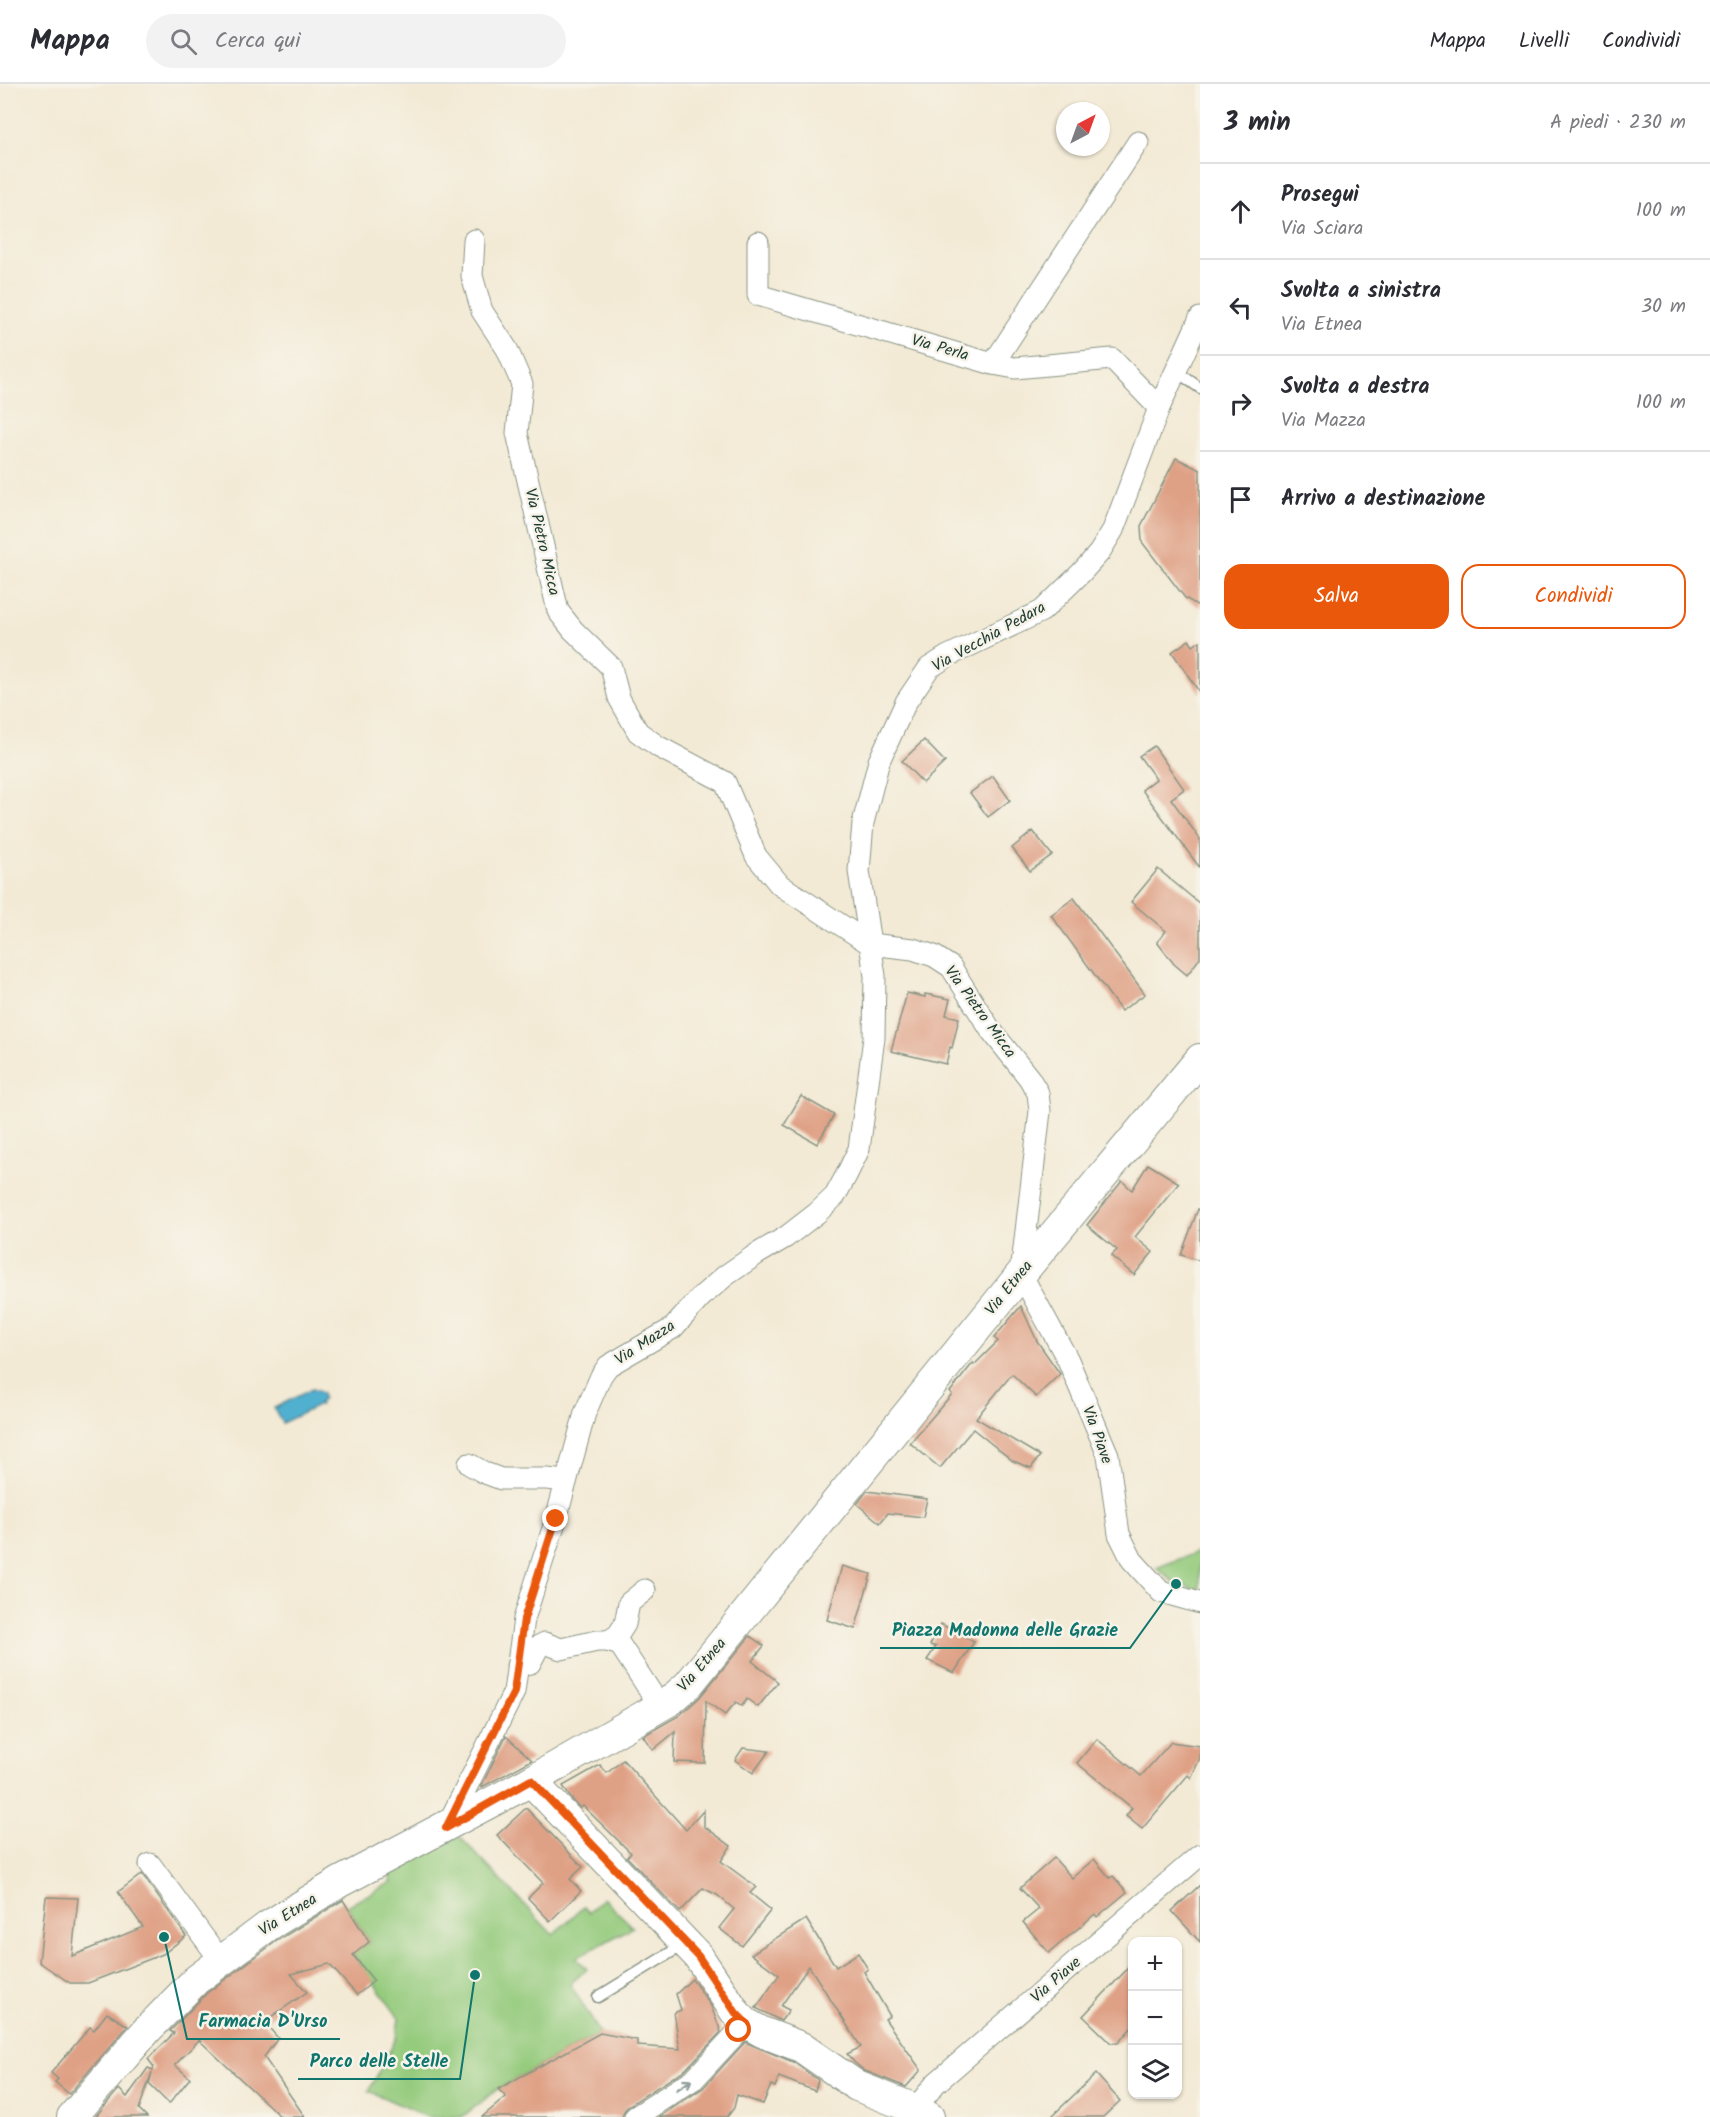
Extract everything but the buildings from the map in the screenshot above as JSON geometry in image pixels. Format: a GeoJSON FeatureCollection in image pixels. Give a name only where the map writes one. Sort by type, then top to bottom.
{"type":"FeatureCollection","features":[{"type":"Feature","properties":{"kind":"main road","name":"Via Etnea"},"geometry":{"type":"LineString","coordinates":[[72,2117],[147,2030],[196,1980],[267,1926],[331,1888],[446,1828],[671,1700],[688,1685],[1021,1274],[1200,1059]]}},
{"type":"Feature","properties":{"kind":"main road"},"geometry":{"type":"LineString","coordinates":[[531,1780],[698,1956],[736,2013],[746,2023],[762,2032],[801,2047],[857,2086],[922,2113]]}},
{"type":"Feature","properties":{"kind":"street"},"geometry":{"type":"LineString","coordinates":[[993,364],[1138,142]]}},
{"type":"Feature","properties":{"kind":"street","name":"Via Pietro Micca"},"geometry":{"type":"LineString","coordinates":[[474,240],[472,276],[482,311],[507,348],[522,384],[517,434],[558,611],[573,630],[611,668],[619,698],[638,732],[659,747],[725,782],[756,856],[780,885],[870,944],[913,950],[934,956],[951,967],[990,1029],[1038,1093],[1040,1111],[1021,1274]]}},
{"type":"Feature","properties":{"kind":"street","name":"Via Perla"},"geometry":{"type":"LineString","coordinates":[[758,242],[758,295],[993,364],[1015,368],[1112,359],[1159,408]]}},
{"type":"Feature","properties":{"kind":"street","name":"Via Vecchia Pedara"},"geometry":{"type":"LineString","coordinates":[[870,944],[859,871],[862,823],[879,761],[906,702],[929,668],[948,656],[1042,611],[1099,553],[1113,530],[1159,408],[1200,318]]}},
{"type":"Feature","properties":{"kind":"street","name":"Via Mazza"},"geometry":{"type":"LineString","coordinates":[[446,1828],[514,1692],[524,1619],[556,1519],[585,1413],[601,1376],[608,1366],[673,1329],[702,1296],[725,1276],[786,1237],[817,1213],[835,1196],[848,1174],[859,1149],[874,1038],[875,976],[870,944]]}},
{"type":"Feature","properties":{"kind":"street","name":"Via Piave"},"geometry":{"type":"LineString","coordinates":[[1021,1274],[1068,1360],[1108,1455],[1119,1534],[1132,1560],[1161,1592],[1200,1604]]}},
{"type":"Feature","properties":{"kind":"street"},"geometry":{"type":"LineString","coordinates":[[469,1464],[501,1479],[565,1481]]}},
{"type":"Feature","properties":{"kind":"street"},"geometry":{"type":"LineString","coordinates":[[517,1666],[530,1663],[539,1646],[545,1642],[561,1649],[608,1641],[618,1635],[625,1624],[629,1603],[645,1590]]}},
{"type":"Feature","properties":{"kind":"street"},"geometry":{"type":"LineString","coordinates":[[608,1641],[620,1645],[660,1706]]}},
{"type":"Feature","properties":{"kind":"street","name":"Via Piave"},"geometry":{"type":"LineString","coordinates":[[922,2113],[936,2083],[1200,1855]]}},
{"type":"Feature","properties":{"kind":"street"},"geometry":{"type":"LineString","coordinates":[[150,1864],[220,1961]]}},
{"type":"Feature","properties":{"kind":"street"},"geometry":{"type":"LineString","coordinates":[[636,2117],[694,2079],[746,2023]]}},
{"type":"Feature","properties":{"kind":"lane"},"geometry":{"type":"LineString","coordinates":[[1176,371],[1200,388]]}},
{"type":"Feature","properties":{"kind":"lane"},"geometry":{"type":"LineString","coordinates":[[598,1997],[686,1943]]}},
{"type":"Feature","properties":{"kind":"green space"},"geometry":{"type":"Polygon","coordinates":[[[1200,1551],[1200,1587],[1196,1590],[1173,1581],[1156,1568],[1200,1551]]]}},
{"type":"Feature","properties":{"kind":"green space"},"geometry":{"type":"Polygon","coordinates":[[[459,1836],[553,1935],[583,1907],[589,1912],[603,1898],[633,1927],[576,1958],[587,1969],[570,1984],[600,2033],[498,2089],[462,2117],[427,2117],[369,2091],[396,2038],[399,2018],[353,1954],[369,1942],[347,1906],[392,1882],[388,1873],[459,1836]]]}},
{"type":"Feature","properties":{"kind":"water"},"geometry":{"type":"Polygon","coordinates":[[[312,1389],[322,1393],[323,1399],[320,1405],[282,1423],[274,1408],[312,1389]]]}},
{"type":"Feature","properties":{"kind":"place","name":"Piazza Madonna delle Grazie"},"geometry":{"type":"Point","coordinates":[1176,1584]}},
{"type":"Feature","properties":{"kind":"place","name":"Farmacia D'Urso"},"geometry":{"type":"Point","coordinates":[164,1937]}},
{"type":"Feature","properties":{"kind":"place","name":"Parco delle Stelle"},"geometry":{"type":"Point","coordinates":[475,1975]}},
{"type":"Feature","properties":{"kind":"route"},"geometry":{"type":"LineString","coordinates":[[556,1519],[524,1619],[514,1692],[446,1828],[531,1780],[698,1956],[736,2013],[746,2023],[739,2030]]}}]}
